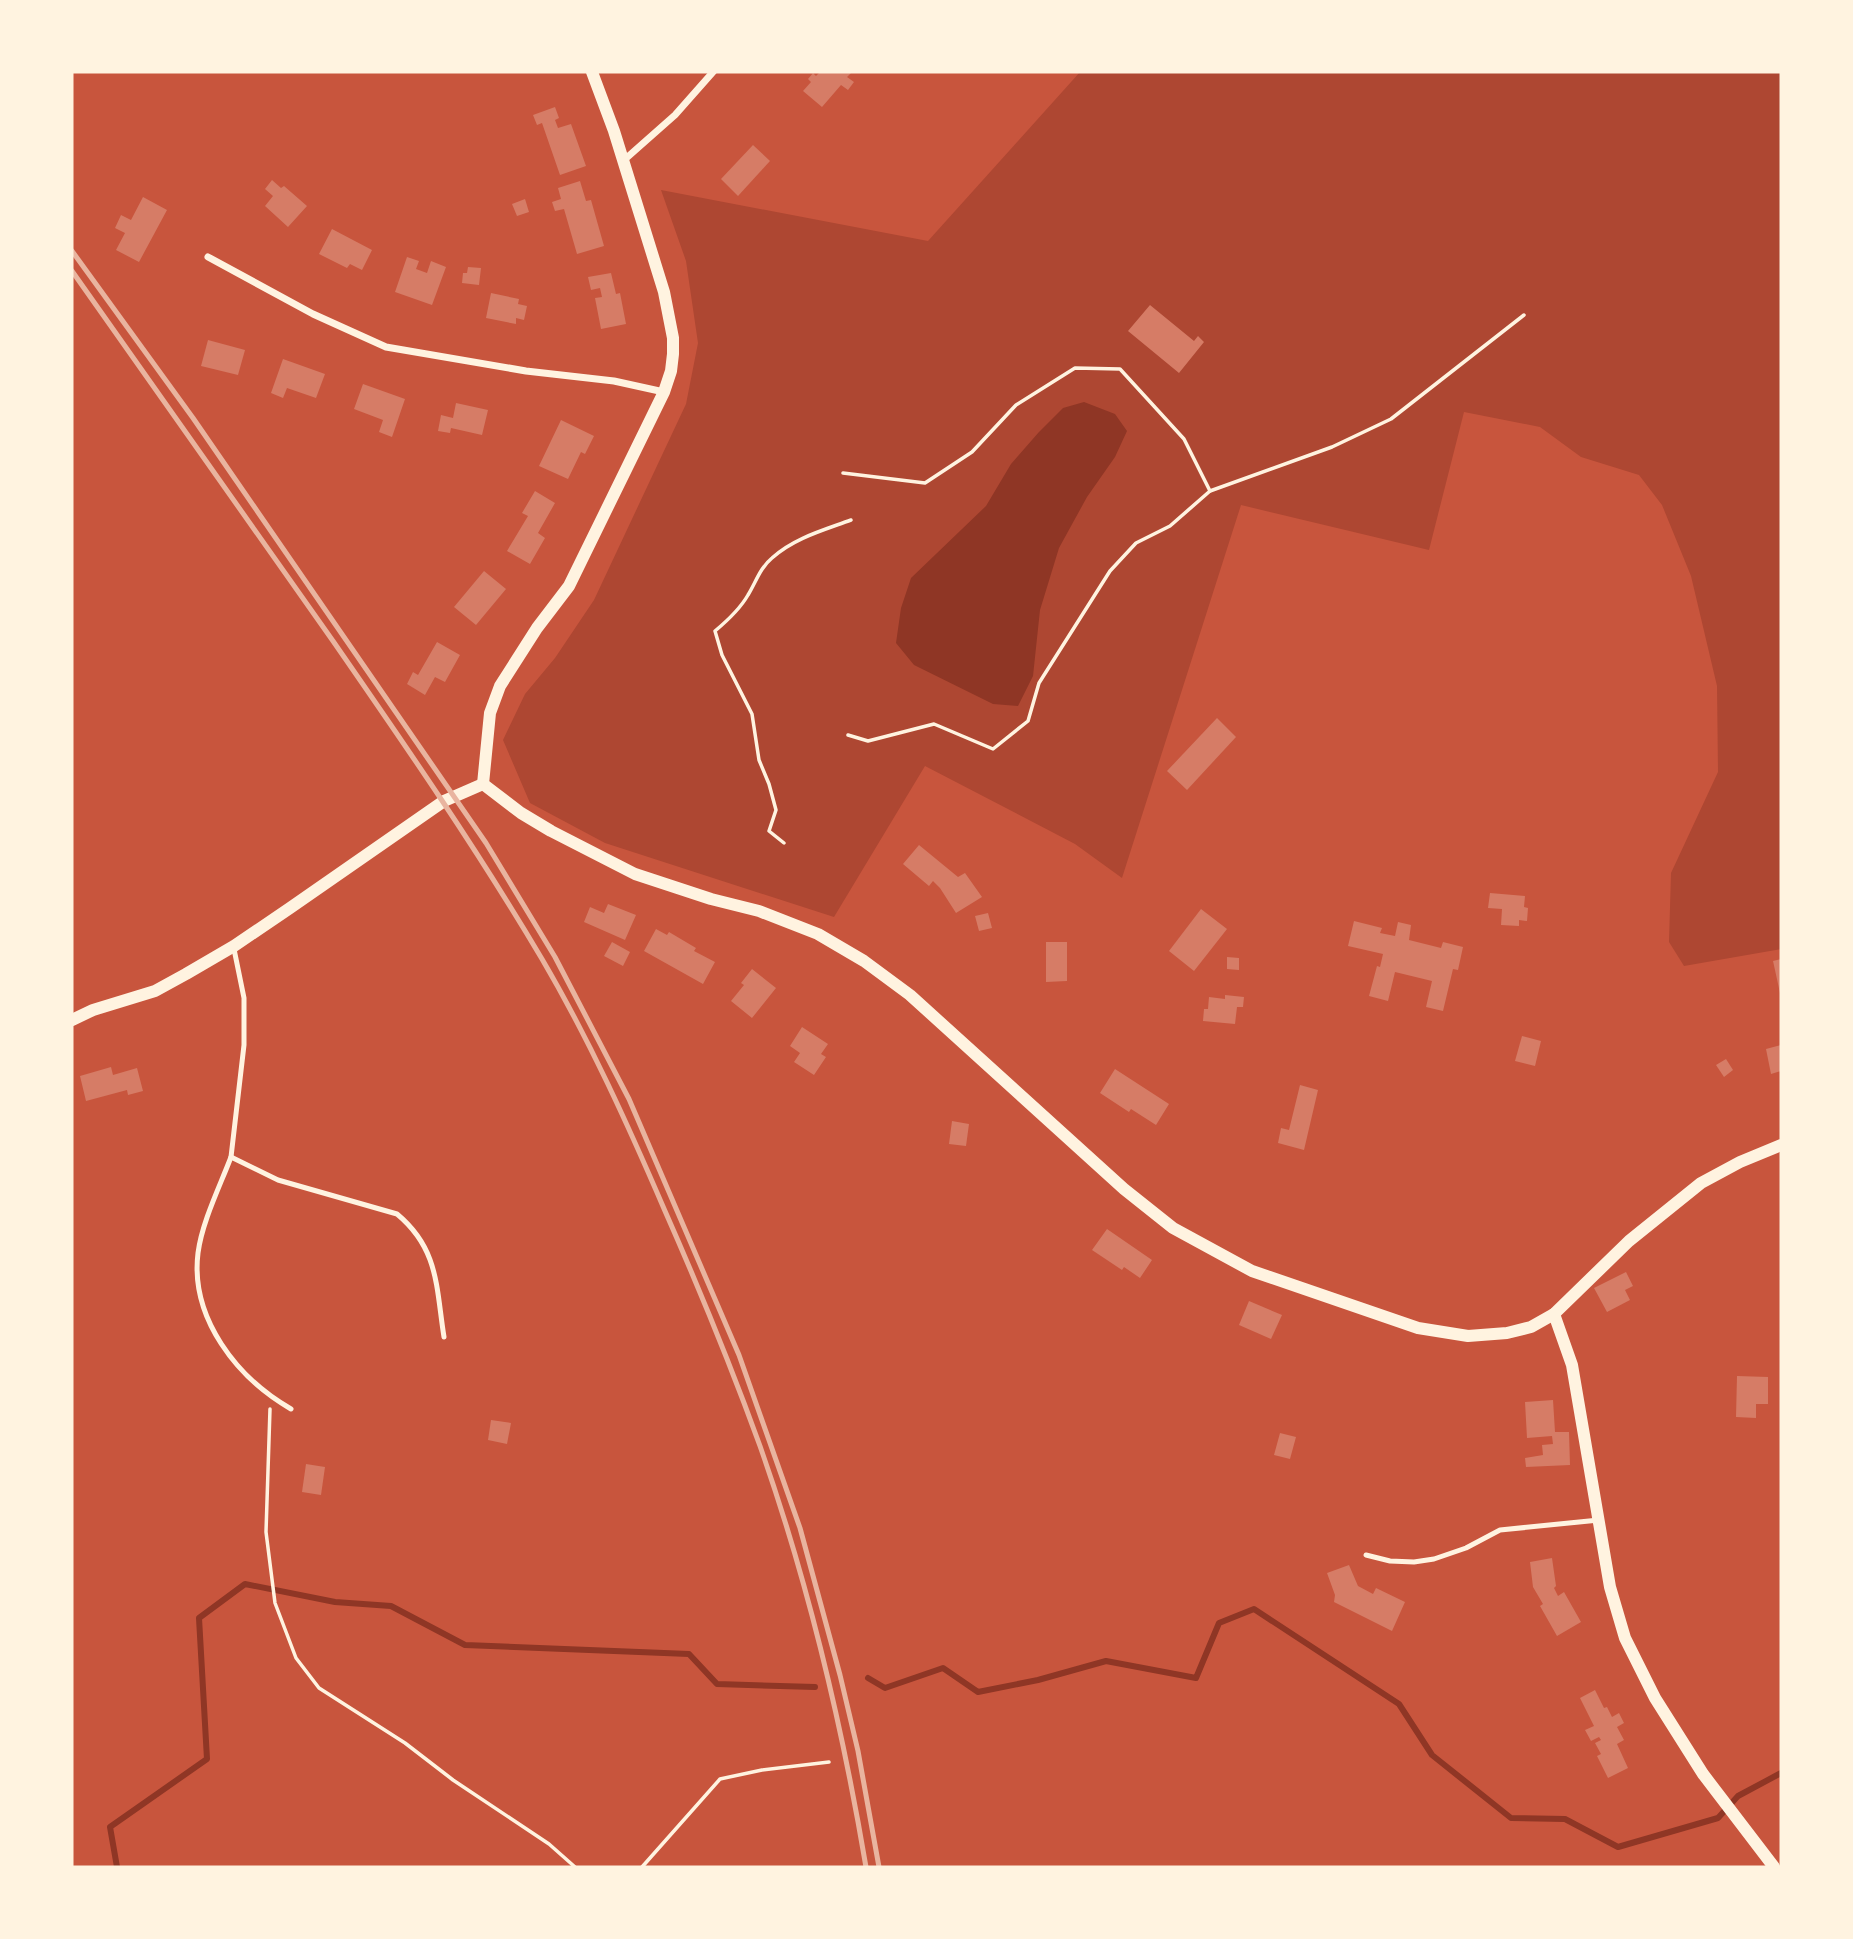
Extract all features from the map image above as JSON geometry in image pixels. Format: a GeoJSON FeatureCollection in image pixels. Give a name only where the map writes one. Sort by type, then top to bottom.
{"type":"FeatureCollection","features":[{"type":"Feature","properties":{"kind":"street"},"geometry":{"type":"LineString","coordinates":[[483,784],[490,713],[500,686],[537,628],[569,586],[664,392],[671,370],[673,338],[664,292],[592,72]]}},
{"type":"Feature","properties":{"kind":"street"},"geometry":{"type":"LineString","coordinates":[[623,161],[675,115],[713,72]]}},
{"type":"Feature","properties":{"kind":"street"},"geometry":{"type":"LineString","coordinates":[[208,257],[313,314],[386,347],[438,358],[614,381],[664,392]]}},
{"type":"Feature","properties":{"kind":"street"},"geometry":{"type":"LineString","coordinates":[[72,1020],[93,1010],[155,991],[234,946],[444,801],[483,784]]}},
{"type":"Feature","properties":{"kind":"street"},"geometry":{"type":"LineString","coordinates":[[483,784],[541,825],[635,874],[711,899],[759,911],[818,934],[864,961],[930,1013],[1124,1189],[1173,1228],[1252,1271],[1418,1328],[1468,1336],[1507,1333],[1531,1327],[1553,1314],[1629,1241],[1701,1183],[1740,1162],[1781,1145]]}},
{"type":"Feature","properties":{"kind":"street"},"geometry":{"type":"LineString","coordinates":[[1553,1314],[1572,1365],[1610,1587],[1625,1638],[1655,1698],[1703,1774],[1774,1867]]}},
{"type":"Feature","properties":{"kind":"lane"},"geometry":{"type":"LineString","coordinates":[[234,946],[244,998],[244,1045],[231,1157],[198,1251],[197,1276],[207,1321],[243,1373],[270,1397],[291,1409]]}},
{"type":"Feature","properties":{"kind":"lane"},"geometry":{"type":"LineString","coordinates":[[231,1157],[278,1180],[397,1214],[412,1226],[426,1246],[434,1271],[444,1337]]}},
{"type":"Feature","properties":{"kind":"lane"},"geometry":{"type":"LineString","coordinates":[[1366,1555],[1390,1561],[1414,1562],[1452,1554],[1500,1530],[1599,1520]]}},
{"type":"Feature","properties":{"kind":"path"},"geometry":{"type":"LineString","coordinates":[[848,735],[868,741],[934,724],[993,749],[1028,721],[1039,683],[1110,571],[1136,543],[1170,526],[1210,491],[1332,447],[1391,419],[1524,315]]}},
{"type":"Feature","properties":{"kind":"path"},"geometry":{"type":"LineString","coordinates":[[844,473],[925,483],[972,452],[1016,405],[1075,368],[1119,369],[1184,439],[1210,491]]}},
{"type":"Feature","properties":{"kind":"path"},"geometry":{"type":"LineString","coordinates":[[784,843],[769,831],[776,810],[759,760],[752,714],[722,655],[715,631],[730,618],[747,596],[771,558],[806,536],[851,520]]}},
{"type":"Feature","properties":{"kind":"path"},"geometry":{"type":"LineString","coordinates":[[270,1397],[266,1532],[275,1603],[296,1658],[318,1688],[405,1743],[453,1780],[549,1844],[575,1867]]}},
{"type":"Feature","properties":{"kind":"path"},"geometry":{"type":"LineString","coordinates":[[642,1867],[720,1779],[762,1770],[829,1762]]}},
{"type":"Feature","properties":{"kind":"shaded area"},"geometry":{"type":"Polygon","coordinates":[[[1080,72],[1781,72],[1781,949],[1684,966],[1669,942],[1671,873],[1718,772],[1717,686],[1691,576],[1662,505],[1639,475],[1581,457],[1540,427],[1464,412],[1429,550],[1241,505],[1122,878],[1075,844],[925,766],[834,917],[605,843],[530,803],[503,740],[525,694],[555,658],[594,600],[686,404],[698,343],[686,261],[661,190],[928,241],[1080,72]]]}},
{"type":"Feature","properties":{"kind":"shaded area"},"geometry":{"type":"Polygon","coordinates":[[[1084,402],[1115,414],[1127,431],[1115,457],[1087,497],[1059,548],[1040,610],[1033,676],[1018,706],[993,704],[914,665],[896,643],[901,608],[911,578],[986,506],[1011,464],[1039,432],[1063,408],[1084,402]]]}},
{"type":"Feature","properties":{"kind":"building"},"geometry":{"type":"Polygon","coordinates":[[[820,72],[852,72],[847,77],[854,82],[848,90],[841,85],[822,107],[803,91],[811,82],[808,79],[813,73],[816,76],[820,72]]]}},
{"type":"Feature","properties":{"kind":"building"},"geometry":{"type":"Polygon","coordinates":[[[555,107],[559,118],[555,120],[558,128],[571,124],[586,166],[560,175],[542,123],[537,125],[533,115],[555,107]]]}},
{"type":"Feature","properties":{"kind":"building"},"geometry":{"type":"Polygon","coordinates":[[[753,145],[770,161],[738,196],[721,179],[753,145]]]}},
{"type":"Feature","properties":{"kind":"building"},"geometry":{"type":"Polygon","coordinates":[[[272,180],[281,188],[284,186],[307,206],[288,227],[265,206],[273,196],[265,189],[272,180]]]}},
{"type":"Feature","properties":{"kind":"building"},"geometry":{"type":"Polygon","coordinates":[[[580,181],[586,201],[591,200],[604,246],[577,254],[564,209],[555,211],[552,202],[561,199],[558,188],[580,181]]]}},
{"type":"Feature","properties":{"kind":"building"},"geometry":{"type":"Polygon","coordinates":[[[143,197],[167,210],[139,262],[116,250],[125,233],[115,228],[121,215],[131,220],[143,197]]]}},
{"type":"Feature","properties":{"kind":"building"},"geometry":{"type":"Polygon","coordinates":[[[525,199],[529,212],[517,216],[512,204],[525,199]]]}},
{"type":"Feature","properties":{"kind":"building"},"geometry":{"type":"Polygon","coordinates":[[[332,229],[372,250],[362,270],[350,264],[347,268],[319,254],[332,229]]]}},
{"type":"Feature","properties":{"kind":"building"},"geometry":{"type":"Polygon","coordinates":[[[407,257],[419,261],[416,269],[427,273],[431,261],[446,267],[432,305],[395,292],[407,257]]]}},
{"type":"Feature","properties":{"kind":"building"},"geometry":{"type":"Polygon","coordinates":[[[468,267],[481,268],[479,285],[462,283],[463,273],[467,273],[468,267]]]}},
{"type":"Feature","properties":{"kind":"building"},"geometry":{"type":"Polygon","coordinates":[[[611,273],[616,294],[620,293],[626,324],[601,329],[595,298],[602,297],[600,288],[591,290],[588,277],[611,273]]]}},
{"type":"Feature","properties":{"kind":"building"},"geometry":{"type":"Polygon","coordinates":[[[491,293],[519,299],[518,304],[527,306],[524,320],[516,318],[516,324],[486,318],[491,293]]]}},
{"type":"Feature","properties":{"kind":"building"},"geometry":{"type":"Polygon","coordinates":[[[1150,305],[1194,341],[1198,336],[1204,342],[1179,373],[1128,331],[1150,305]]]}},
{"type":"Feature","properties":{"kind":"building"},"geometry":{"type":"Polygon","coordinates":[[[208,340],[245,350],[238,375],[201,366],[208,340]]]}},
{"type":"Feature","properties":{"kind":"building"},"geometry":{"type":"Polygon","coordinates":[[[283,359],[325,374],[316,398],[287,388],[283,398],[271,393],[283,359]]]}},
{"type":"Feature","properties":{"kind":"building"},"geometry":{"type":"Polygon","coordinates":[[[363,384],[405,399],[392,437],[379,432],[383,420],[354,409],[363,384]]]}},
{"type":"Feature","properties":{"kind":"building"},"geometry":{"type":"Polygon","coordinates":[[[456,403],[488,410],[482,435],[451,428],[450,433],[438,431],[441,415],[453,418],[456,403]]]}},
{"type":"Feature","properties":{"kind":"building"},"geometry":{"type":"Polygon","coordinates":[[[561,420],[594,436],[585,454],[581,452],[568,479],[539,466],[561,420]]]}},
{"type":"Feature","properties":{"kind":"building"},"geometry":{"type":"Polygon","coordinates":[[[535,491],[555,503],[538,533],[545,538],[530,564],[507,551],[528,516],[522,513],[535,491]]]}},
{"type":"Feature","properties":{"kind":"building"},"geometry":{"type":"Polygon","coordinates":[[[484,571],[506,589],[476,625],[454,607],[484,571]]]}},
{"type":"Feature","properties":{"kind":"building"},"geometry":{"type":"Polygon","coordinates":[[[437,642],[460,655],[445,682],[435,677],[425,695],[407,684],[413,672],[418,675],[437,642]]]}},
{"type":"Feature","properties":{"kind":"building"},"geometry":{"type":"Polygon","coordinates":[[[1217,718],[1236,737],[1187,790],[1167,771],[1217,718]]]}},
{"type":"Feature","properties":{"kind":"building"},"geometry":{"type":"Polygon","coordinates":[[[919,845],[958,877],[965,873],[982,897],[956,913],[933,881],[929,886],[903,864],[919,845]]]}},
{"type":"Feature","properties":{"kind":"building"},"geometry":{"type":"Polygon","coordinates":[[[1490,893],[1525,896],[1527,921],[1519,920],[1519,926],[1501,925],[1502,909],[1488,908],[1490,893]]]}},
{"type":"Feature","properties":{"kind":"building"},"geometry":{"type":"Polygon","coordinates":[[[608,904],[636,915],[625,940],[584,922],[590,907],[604,913],[608,904]]]}},
{"type":"Feature","properties":{"kind":"building"},"geometry":{"type":"Polygon","coordinates":[[[1201,909],[1227,929],[1194,971],[1169,951],[1201,909]]]}},
{"type":"Feature","properties":{"kind":"building"},"geometry":{"type":"Polygon","coordinates":[[[988,913],[992,928],[979,931],[975,916],[988,913]]]}},
{"type":"Feature","properties":{"kind":"building"},"geometry":{"type":"Polygon","coordinates":[[[1354,921],[1382,928],[1380,933],[1395,936],[1398,922],[1411,925],[1409,940],[1441,948],[1443,942],[1463,947],[1458,970],[1453,969],[1443,1011],[1426,1007],[1432,981],[1395,972],[1388,1001],[1369,996],[1383,954],[1348,946],[1354,921]]]}},
{"type":"Feature","properties":{"kind":"building"},"geometry":{"type":"Polygon","coordinates":[[[656,929],[667,935],[669,932],[696,948],[694,951],[715,962],[703,984],[644,951],[656,929]]]}},
{"type":"Feature","properties":{"kind":"building"},"geometry":{"type":"Polygon","coordinates":[[[612,942],[630,952],[623,966],[604,956],[612,942]]]}},
{"type":"Feature","properties":{"kind":"building"},"geometry":{"type":"Polygon","coordinates":[[[1046,942],[1067,942],[1067,981],[1046,982],[1046,942]]]}},
{"type":"Feature","properties":{"kind":"building"},"geometry":{"type":"Polygon","coordinates":[[[1227,957],[1239,958],[1239,970],[1227,969],[1227,957]]]}},
{"type":"Feature","properties":{"kind":"building"},"geometry":{"type":"Polygon","coordinates":[[[1781,959],[1781,993],[1780,993],[1773,961],[1781,959]]]}},
{"type":"Feature","properties":{"kind":"building"},"geometry":{"type":"Polygon","coordinates":[[[752,969],[776,988],[752,1018],[731,1001],[752,969]]]}},
{"type":"Feature","properties":{"kind":"building"},"geometry":{"type":"Polygon","coordinates":[[[1225,995],[1244,997],[1243,1007],[1237,1007],[1235,1024],[1203,1021],[1209,997],[1225,999],[1225,995]]]}},
{"type":"Feature","properties":{"kind":"building"},"geometry":{"type":"Polygon","coordinates":[[[802,1027],[828,1044],[821,1054],[826,1057],[814,1075],[794,1062],[800,1053],[790,1046],[802,1027]]]}},
{"type":"Feature","properties":{"kind":"building"},"geometry":{"type":"Polygon","coordinates":[[[1522,1036],[1541,1041],[1535,1066],[1515,1061],[1522,1036]]]}},
{"type":"Feature","properties":{"kind":"building"},"geometry":{"type":"Polygon","coordinates":[[[1781,1045],[1781,1071],[1771,1074],[1766,1049],[1781,1045]]]}},
{"type":"Feature","properties":{"kind":"building"},"geometry":{"type":"Polygon","coordinates":[[[1726,1059],[1733,1070],[1724,1077],[1716,1065],[1726,1059]]]}},
{"type":"Feature","properties":{"kind":"building"},"geometry":{"type":"Polygon","coordinates":[[[111,1067],[113,1075],[137,1068],[143,1091],[128,1095],[127,1090],[86,1101],[80,1076],[111,1067]]]}},
{"type":"Feature","properties":{"kind":"building"},"geometry":{"type":"Polygon","coordinates":[[[1115,1069],[1169,1104],[1156,1125],[1131,1109],[1129,1112],[1100,1093],[1115,1069]]]}},
{"type":"Feature","properties":{"kind":"building"},"geometry":{"type":"Polygon","coordinates":[[[1300,1085],[1318,1090],[1304,1150],[1278,1143],[1281,1128],[1289,1130],[1300,1085]]]}},
{"type":"Feature","properties":{"kind":"building"},"geometry":{"type":"Polygon","coordinates":[[[952,1121],[969,1124],[966,1146],[949,1144],[952,1121]]]}},
{"type":"Feature","properties":{"kind":"building"},"geometry":{"type":"Polygon","coordinates":[[[1107,1229],[1152,1260],[1140,1278],[1124,1267],[1122,1270],[1092,1250],[1107,1229]]]}},
{"type":"Feature","properties":{"kind":"building"},"geometry":{"type":"Polygon","coordinates":[[[1626,1272],[1633,1286],[1625,1290],[1630,1300],[1607,1312],[1594,1288],[1626,1272]]]}},
{"type":"Feature","properties":{"kind":"building"},"geometry":{"type":"Polygon","coordinates":[[[1249,1301],[1282,1315],[1271,1339],[1239,1325],[1249,1301]]]}},
{"type":"Feature","properties":{"kind":"building"},"geometry":{"type":"Polygon","coordinates":[[[1737,1376],[1768,1377],[1768,1404],[1756,1404],[1756,1418],[1736,1417],[1737,1376]]]}},
{"type":"Feature","properties":{"kind":"building"},"geometry":{"type":"Polygon","coordinates":[[[1553,1400],[1555,1432],[1569,1432],[1570,1465],[1526,1467],[1525,1458],[1543,1455],[1542,1445],[1553,1444],[1552,1436],[1527,1438],[1525,1402],[1553,1400]]]}},
{"type":"Feature","properties":{"kind":"building"},"geometry":{"type":"Polygon","coordinates":[[[491,1420],[511,1423],[507,1444],[488,1440],[491,1420]]]}},
{"type":"Feature","properties":{"kind":"building"},"geometry":{"type":"Polygon","coordinates":[[[1280,1433],[1296,1437],[1290,1459],[1274,1455],[1280,1433]]]}},
{"type":"Feature","properties":{"kind":"building"},"geometry":{"type":"Polygon","coordinates":[[[306,1464],[325,1467],[321,1495],[302,1492],[306,1464]]]}},
{"type":"Feature","properties":{"kind":"building"},"geometry":{"type":"Polygon","coordinates":[[[1552,1558],[1556,1586],[1554,1588],[1558,1596],[1564,1592],[1581,1622],[1557,1636],[1533,1587],[1530,1562],[1552,1558]]]}},
{"type":"Feature","properties":{"kind":"building"},"geometry":{"type":"Polygon","coordinates":[[[1349,1565],[1358,1586],[1373,1594],[1376,1588],[1405,1602],[1392,1631],[1334,1602],[1335,1595],[1327,1573],[1349,1565]]]}},
{"type":"Feature","properties":{"kind":"building"},"geometry":{"type":"Polygon","coordinates":[[[1595,1690],[1604,1708],[1607,1707],[1612,1717],[1619,1713],[1624,1723],[1617,1727],[1624,1740],[1617,1744],[1628,1768],[1608,1778],[1597,1756],[1601,1754],[1595,1743],[1601,1740],[1599,1737],[1591,1741],[1585,1730],[1594,1726],[1580,1698],[1595,1690]]]}},
{"type":"Feature","properties":{"kind":"waterway"},"geometry":{"type":"LineString","coordinates":[[117,1867],[110,1827],[207,1759],[199,1618],[245,1584],[335,1602],[391,1606],[465,1645],[689,1654],[717,1684],[815,1687]]}},
{"type":"Feature","properties":{"kind":"waterway"},"geometry":{"type":"LineString","coordinates":[[868,1678],[885,1688],[943,1668],[978,1692],[1038,1680],[1106,1661],[1196,1678],[1219,1623],[1254,1609],[1399,1704],[1432,1755],[1511,1818],[1565,1819],[1618,1847],[1718,1818],[1738,1796],[1781,1773]]}},
{"type":"Feature","properties":{"kind":"railway"},"geometry":{"type":"LineString","coordinates":[[72,251],[193,418],[486,843],[555,957],[629,1099],[739,1355],[800,1528],[858,1751],[879,1867]]}},
{"type":"Feature","properties":{"kind":"railway"},"geometry":{"type":"LineString","coordinates":[[72,271],[333,641],[440,798],[542,959],[592,1051],[702,1298],[760,1446],[793,1549],[822,1654],[866,1867]]}}]}
